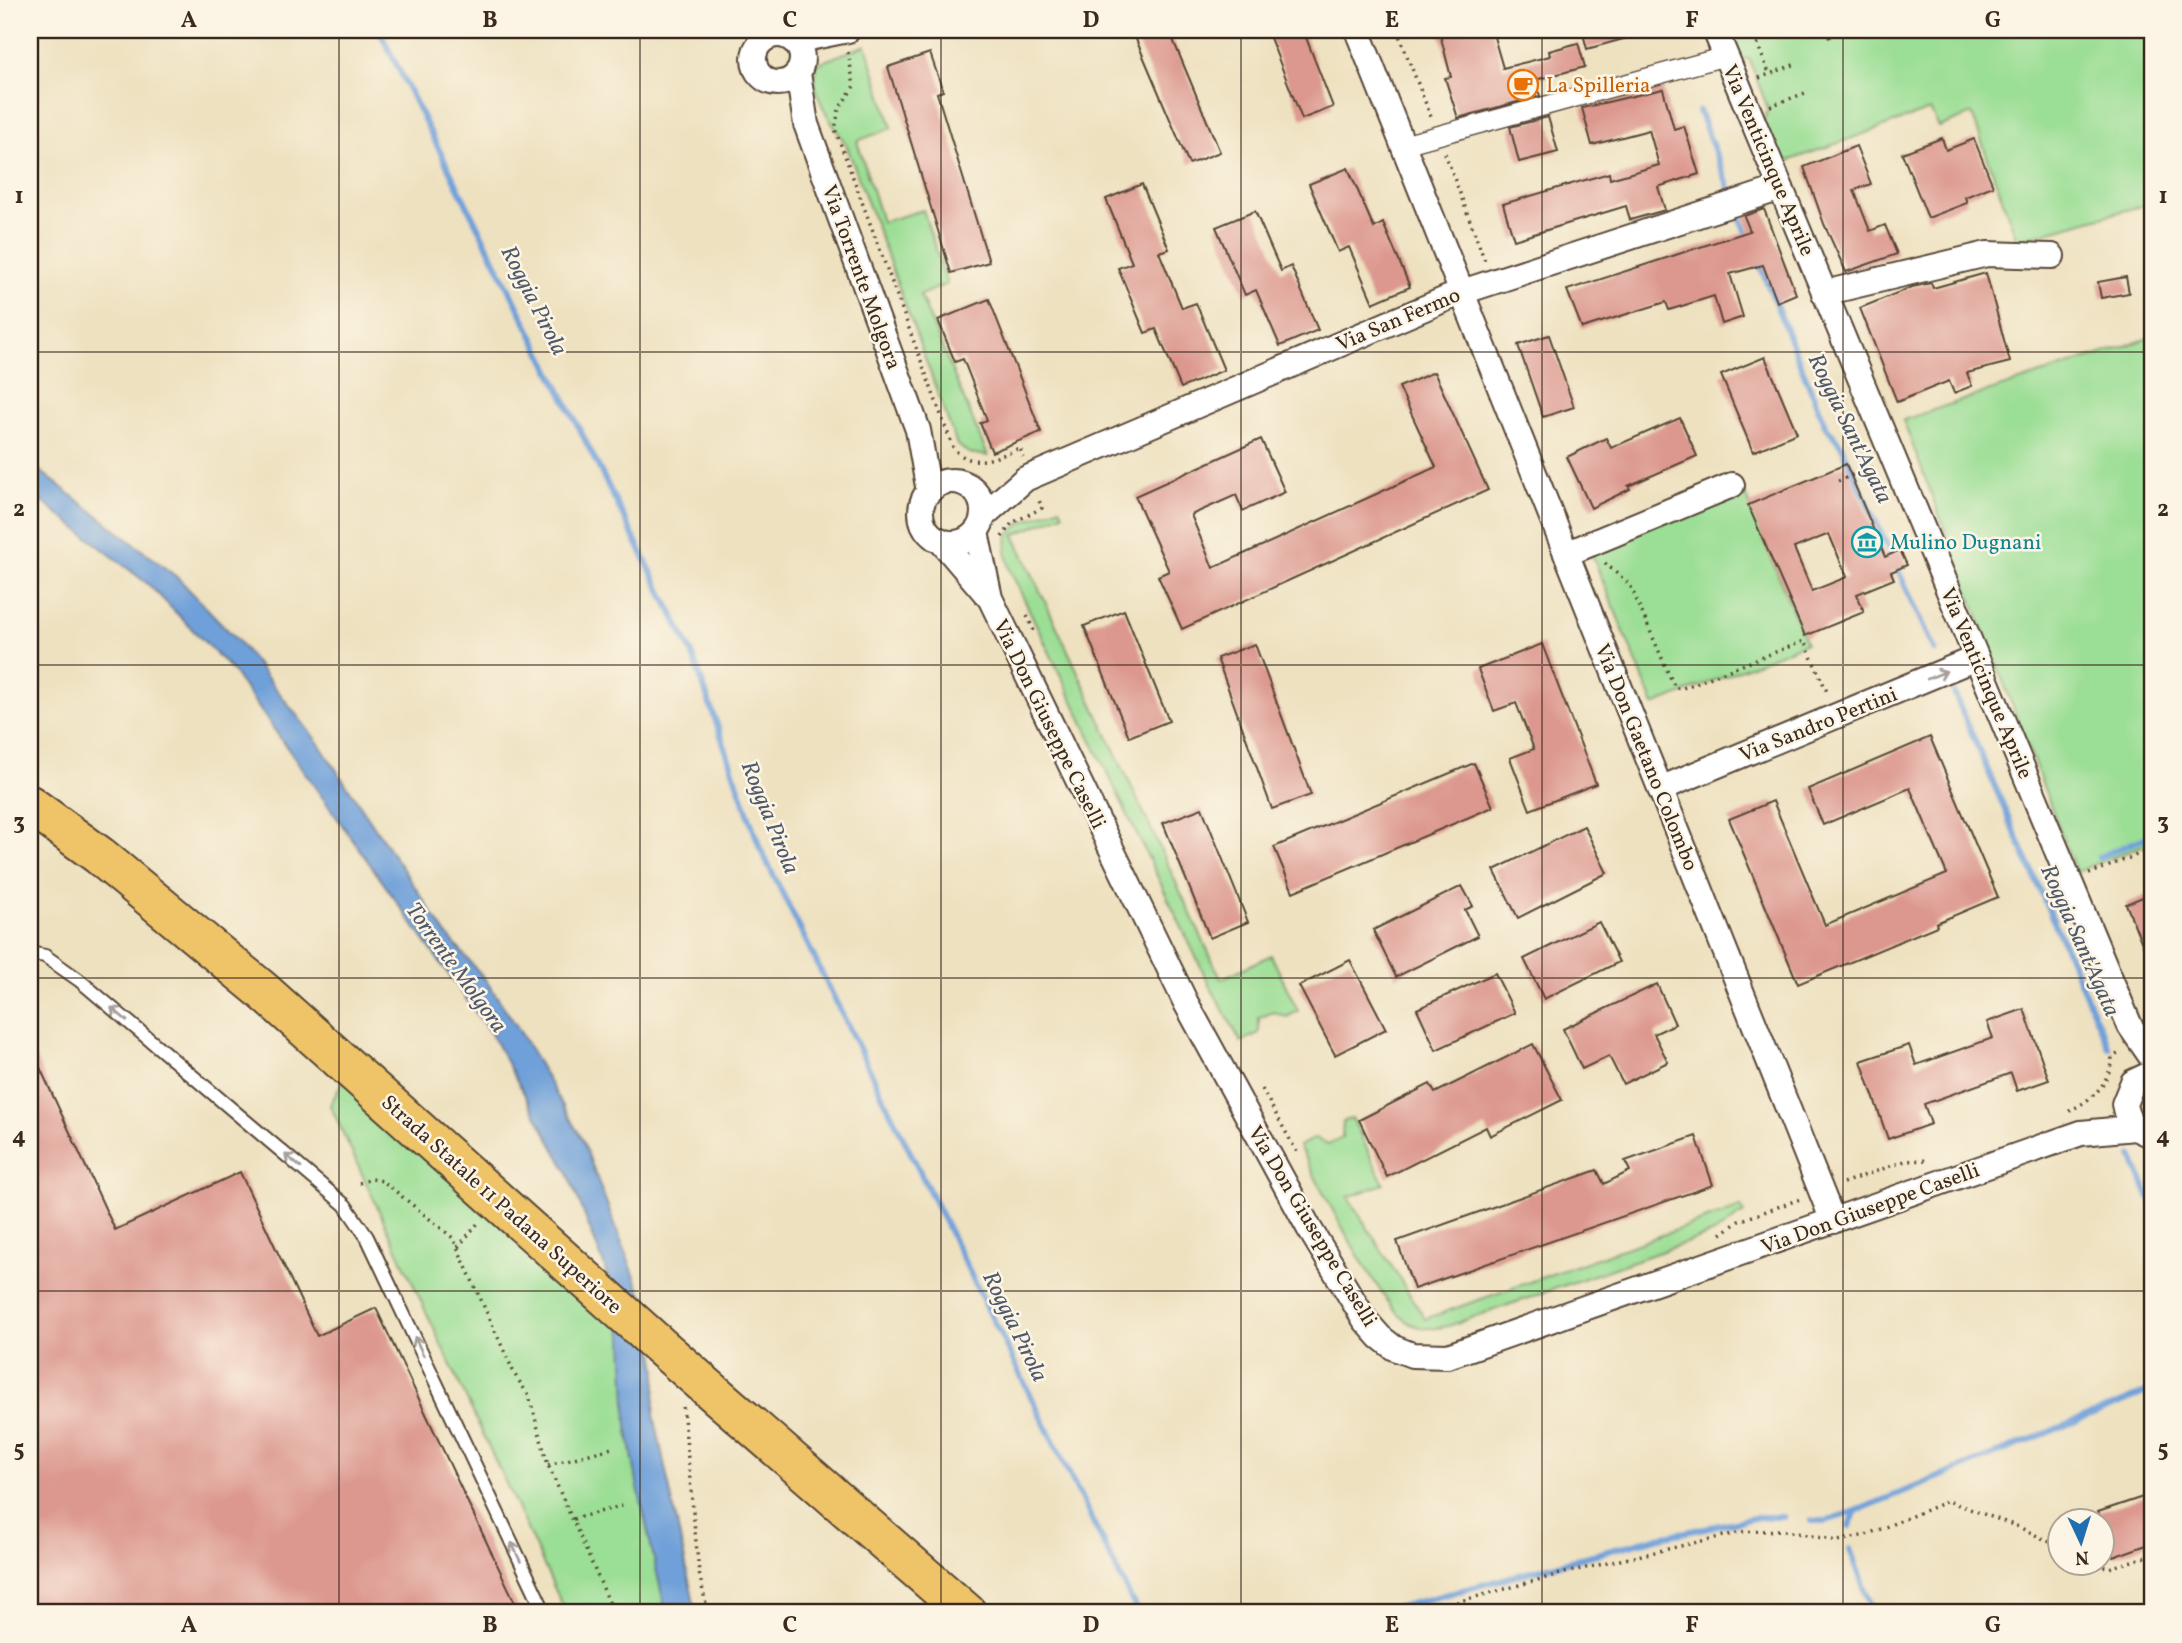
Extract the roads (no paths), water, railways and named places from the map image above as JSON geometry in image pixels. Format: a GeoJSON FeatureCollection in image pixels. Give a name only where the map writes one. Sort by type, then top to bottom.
{"type":"FeatureCollection","features":[{"type":"Feature","properties":{"kind":"main road","name":"Strada Statale 11 Padana Superiore"},"geometry":{"type":"LineString","coordinates":[[30,805],[100,856],[262,990],[669,1354],[967,1613]]}},
{"type":"Feature","properties":{"kind":"main road"},"geometry":{"type":"LineString","coordinates":[[30,828],[180,950],[262,990]]}},
{"type":"Feature","properties":{"kind":"street","name":"Via Don Gaetano Colombo"},"geometry":{"type":"LineString","coordinates":[[1357,30],[1462,292],[1577,550],[1660,789],[1833,1222]]}},
{"type":"Feature","properties":{"kind":"street","name":"Via Venticinque Aprile"},"geometry":{"type":"LineString","coordinates":[[1715,30],[2138,1044],[2137,1083],[2125,1114],[2147,1134]]}},
{"type":"Feature","properties":{"kind":"street"},"geometry":{"type":"LineString","coordinates":[[771,36],[845,31]]}},
{"type":"Feature","properties":{"kind":"street"},"geometry":{"type":"LineString","coordinates":[[792,74],[845,31]]}},
{"type":"Feature","properties":{"kind":"street","name":"Via Torrente Molgora"},"geometry":{"type":"LineString","coordinates":[[792,74],[767,81],[755,68],[754,60],[771,36],[802,54],[792,74],[806,124],[918,430],[929,492],[921,508],[922,519],[926,528],[940,540]]}},
{"type":"Feature","properties":{"kind":"street"},"geometry":{"type":"LineString","coordinates":[[1404,145],[1726,56]]}},
{"type":"Feature","properties":{"kind":"street","name":"Via San Fermo"},"geometry":{"type":"LineString","coordinates":[[1028,478],[1462,292],[1781,188]]}},
{"type":"Feature","properties":{"kind":"street"},"geometry":{"type":"LineString","coordinates":[[1824,293],[1987,254],[2052,256]]}},
{"type":"Feature","properties":{"kind":"street","name":"Via Torrente Molgora"},"geometry":{"type":"LineString","coordinates":[[918,430],[962,483],[982,500],[980,524]]}},
{"type":"Feature","properties":{"kind":"street"},"geometry":{"type":"LineString","coordinates":[[929,492],[947,481],[962,483],[1028,478]]}},
{"type":"Feature","properties":{"kind":"street"},"geometry":{"type":"LineString","coordinates":[[940,540],[956,542],[980,524],[1028,478]]}},
{"type":"Feature","properties":{"kind":"street"},"geometry":{"type":"LineString","coordinates":[[1577,550],[1732,485]]}},
{"type":"Feature","properties":{"kind":"street","name":"Via Don Giuseppe Caselli"},"geometry":{"type":"LineString","coordinates":[[980,524],[990,598]]}},
{"type":"Feature","properties":{"kind":"street","name":"Via Don Giuseppe Caselli"},"geometry":{"type":"LineString","coordinates":[[940,540],[990,598],[1186,1003],[1309,1228],[1366,1321],[1388,1345],[1412,1355],[1448,1356],[1833,1222],[2081,1133],[2115,1108],[2137,1083]]}},
{"type":"Feature","properties":{"kind":"street","name":"Via Sandro Pertini"},"geometry":{"type":"LineString","coordinates":[[1660,789],[1976,659]]}},
{"type":"Feature","properties":{"kind":"street","name":"Via Don Giuseppe Caselli"},"geometry":{"type":"LineString","coordinates":[[2081,1133],[2147,1134]]}},
{"type":"Feature","properties":{"kind":"lane"},"geometry":{"type":"LineString","coordinates":[[30,953],[45,956],[79,980],[345,1205],[367,1237],[545,1613]]}},
{"type":"Feature","properties":{"kind":"water","name":"Torrente Molgora"},"geometry":{"type":"Polygon","coordinates":[[[30,463],[178,578],[239,642],[317,741],[447,935],[485,979],[518,1028],[582,1139],[646,1306],[657,1369],[654,1415],[696,1613],[666,1613],[627,1426],[623,1338],[604,1265],[567,1171],[491,1034],[231,669],[149,585],[30,492],[30,463]]]}},
{"type":"Feature","properties":{"kind":"waterway","name":"Roggia Pirola"},"geometry":{"type":"LineString","coordinates":[[379,30],[692,653],[760,848],[1138,1613]]}},
{"type":"Feature","properties":{"kind":"waterway","name":"Roggia Sant'Agata"},"geometry":{"type":"LineString","coordinates":[[1699,111],[1730,190]]}},
{"type":"Feature","properties":{"kind":"waterway","name":"Roggia Sant'Agata"},"geometry":{"type":"LineString","coordinates":[[1740,218],[1749,239]]}},
{"type":"Feature","properties":{"kind":"waterway","name":"Roggia Sant'Agata"},"geometry":{"type":"LineString","coordinates":[[1757,258],[1825,425],[1841,445],[1935,651]]}},
{"type":"Feature","properties":{"kind":"waterway","name":"Roggia Sant'Agata"},"geometry":{"type":"LineString","coordinates":[[1954,693],[2109,1048]]}},
{"type":"Feature","properties":{"kind":"waterway"},"geometry":{"type":"LineString","coordinates":[[2099,857],[2152,835]]}},
{"type":"Feature","properties":{"kind":"waterway","name":"Roggia Sant'Agata"},"geometry":{"type":"LineString","coordinates":[[2132,1156],[2152,1203]]}},
{"type":"Feature","properties":{"kind":"waterway","name":"Roggia Sant'Agata"},"geometry":{"type":"LineString","coordinates":[[1849,1526],[1856,1511],[2152,1390]]}},
{"type":"Feature","properties":{"kind":"waterway"},"geometry":{"type":"LineString","coordinates":[[1811,1521],[1826,1521],[1856,1511]]}},
{"type":"Feature","properties":{"kind":"waterway"},"geometry":{"type":"LineString","coordinates":[[1377,1613],[1656,1538],[1759,1517],[1784,1517]]}},
{"type":"Feature","properties":{"kind":"waterway","name":"Roggia Sant'Agata"},"geometry":{"type":"LineString","coordinates":[[1850,1549],[1873,1613]]}},
{"type":"Feature","properties":{"kind":"place","name":"La Spilleria"},"geometry":{"type":"Point","coordinates":[1523,85]}},
{"type":"Feature","properties":{"kind":"place","name":"Mulino Dugnani"},"geometry":{"type":"Point","coordinates":[1867,542]}}]}
